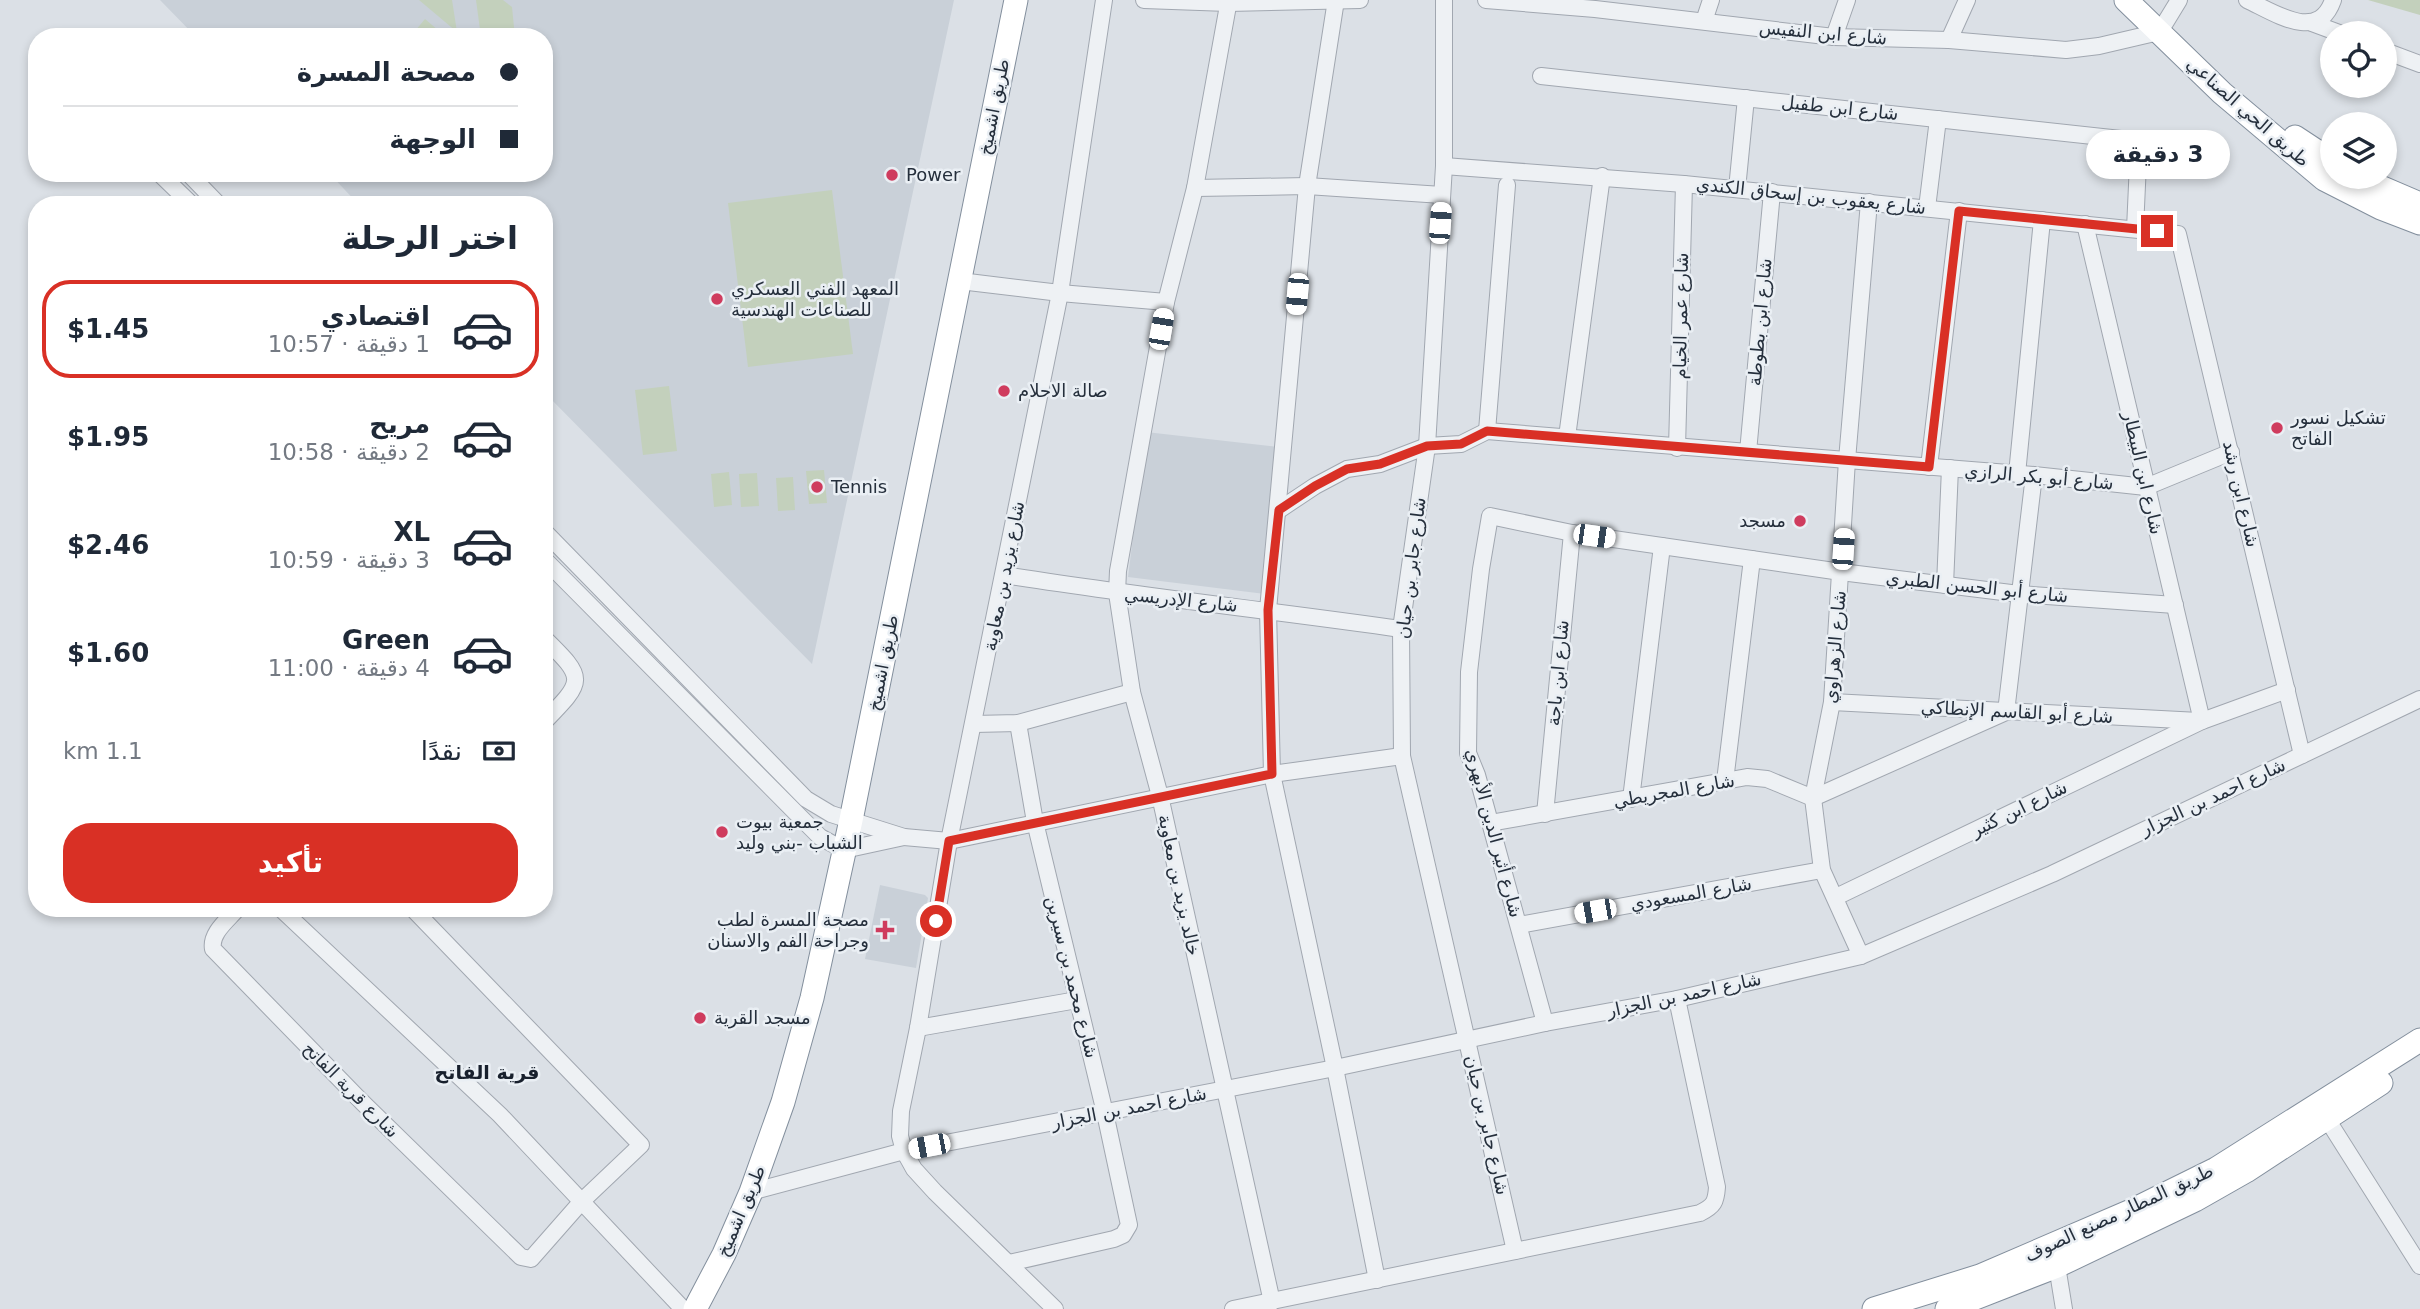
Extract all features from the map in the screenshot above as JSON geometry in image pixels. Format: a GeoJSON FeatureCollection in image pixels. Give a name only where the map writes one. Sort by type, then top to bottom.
{"type":"FeatureCollection","features":[{"type":"Feature","properties":{"kind":"highway","name":"طريق اشميخ"},"geometry":{"type":"LineString","coordinates":[[695,1309],[724,1254],[751,1192],[783,1102],[812,998],[851,820],[1016,0]]}},
{"type":"Feature","properties":{"kind":"highway","name":"طريق الحي الصناعي"},"geometry":{"type":"LineString","coordinates":[[2126,0],[2205,61],[2277,124],[2320,153]]}},
{"type":"Feature","properties":{"kind":"highway","name":"طريق الحي الصناعي"},"geometry":{"type":"LineString","coordinates":[[2142,0],[2162,27],[2222,93],[2324,179],[2381,208],[2420,223]]}},
{"type":"Feature","properties":{"kind":"highway"},"geometry":{"type":"LineString","coordinates":[[2385,189],[2420,204]]}},
{"type":"Feature","properties":{"kind":"highway","name":"طريق المطار مصنع الصوف"},"geometry":{"type":"LineString","coordinates":[[1874,1309],[1980,1276],[2131,1211],[2216,1169],[2420,1040]]}},
{"type":"Feature","properties":{"kind":"highway","name":"طريق المطار مصنع الصوف"},"geometry":{"type":"LineString","coordinates":[[1948,1309],[2057,1266],[2221,1186],[2420,1058]]}},
{"type":"Feature","properties":{"kind":"street","name":"شارع يزيد بن معاوية"},"geometry":{"type":"LineString","coordinates":[[904,1151],[900,1136],[901,1111],[918,1028],[949,841],[1060,293],[1104,0]]}},
{"type":"Feature","properties":{"kind":"street"},"geometry":{"type":"LineString","coordinates":[[1144,0],[1360,0]]}},
{"type":"Feature","properties":{"kind":"street","name":"شارع جابر بن حيان"},"geometry":{"type":"LineString","coordinates":[[1444,0],[1444,166],[1427,446],[1401,629],[1402,756],[1515,1251]]}},
{"type":"Feature","properties":{"kind":"street","name":"شارع ابن النفيس"},"geometry":{"type":"LineString","coordinates":[[1486,0],[1596,5],[1834,37],[1949,40],[2066,50],[2099,46],[2162,27]]}},
{"type":"Feature","properties":{"kind":"street"},"geometry":{"type":"LineString","coordinates":[[1704,21],[1711,0]]}},
{"type":"Feature","properties":{"kind":"street"},"geometry":{"type":"LineString","coordinates":[[1834,37],[1847,0]]}},
{"type":"Feature","properties":{"kind":"street"},"geometry":{"type":"LineString","coordinates":[[1949,40],[1967,0]]}},
{"type":"Feature","properties":{"kind":"street"},"geometry":{"type":"LineString","coordinates":[[2162,27],[2179,0]]}},
{"type":"Feature","properties":{"kind":"street"},"geometry":{"type":"LineString","coordinates":[[2247,0],[2291,19],[2320,26]]}},
{"type":"Feature","properties":{"kind":"street"},"geometry":{"type":"LineString","coordinates":[[2312,23],[2325,17],[2333,0]]}},
{"type":"Feature","properties":{"kind":"street","name":"خالد يزيد بن معاوية"},"geometry":{"type":"LineString","coordinates":[[1229,1],[1195,188],[1166,302],[1118,571],[1117,593],[1132,692],[1160,796],[1272,1302]]}},
{"type":"Feature","properties":{"kind":"street"},"geometry":{"type":"LineString","coordinates":[[1336,1],[1307,186],[1268,610],[1272,774],[1377,1280]]}},
{"type":"Feature","properties":{"kind":"street"},"geometry":{"type":"LineString","coordinates":[[2397,55],[2420,64]]}},
{"type":"Feature","properties":{"kind":"street","name":"شارع ابن طفيل"},"geometry":{"type":"LineString","coordinates":[[1541,76],[2139,141],[2136,229]]}},
{"type":"Feature","properties":{"kind":"street"},"geometry":{"type":"LineString","coordinates":[[1737,189],[1746,98]]}},
{"type":"Feature","properties":{"kind":"street"},"geometry":{"type":"LineString","coordinates":[[1927,208],[1938,119]]}},
{"type":"Feature","properties":{"kind":"street","name":"شارع يعقوب بن إسحاق الكندي"},"geometry":{"type":"LineString","coordinates":[[1444,166],[1772,192],[2178,234]]}},
{"type":"Feature","properties":{"kind":"street"},"geometry":{"type":"LineString","coordinates":[[1567,437],[1602,177]]}},
{"type":"Feature","properties":{"kind":"street"},"geometry":{"type":"LineString","coordinates":[[174,182],[185,196]]}},
{"type":"Feature","properties":{"kind":"street"},"geometry":{"type":"LineString","coordinates":[[197,182],[210,196]]}},
{"type":"Feature","properties":{"kind":"street","name":"شارع عمر الخيام"},"geometry":{"type":"LineString","coordinates":[[1677,448],[1684,184]]}},
{"type":"Feature","properties":{"kind":"street"},"geometry":{"type":"LineString","coordinates":[[1487,431],[1507,185]]}},
{"type":"Feature","properties":{"kind":"street"},"geometry":{"type":"LineString","coordinates":[[1195,188],[1307,186],[1442,195]]}},
{"type":"Feature","properties":{"kind":"street","name":"شارع ابن بطوطة"},"geometry":{"type":"LineString","coordinates":[[1748,452],[1772,192]]}},
{"type":"Feature","properties":{"kind":"street","name":"شارع الزهراوي"},"geometry":{"type":"LineString","coordinates":[[1861,956],[1822,870],[1813,798],[1832,702],[1847,460],[1869,202]]}},
{"type":"Feature","properties":{"kind":"street"},"geometry":{"type":"LineString","coordinates":[[1929,467],[1959,211]]}},
{"type":"Feature","properties":{"kind":"street"},"geometry":{"type":"LineString","coordinates":[[2017,474],[2042,220]]}},
{"type":"Feature","properties":{"kind":"street","name":"شارع ابن البيطار"},"geometry":{"type":"LineString","coordinates":[[2085,224],[2202,721]]}},
{"type":"Feature","properties":{"kind":"street","name":"شارع ابن رشد"},"geometry":{"type":"LineString","coordinates":[[2178,234],[2302,755]]}},
{"type":"Feature","properties":{"kind":"street"},"geometry":{"type":"LineString","coordinates":[[960,281],[1166,302]]}},
{"type":"Feature","properties":{"kind":"street","name":"شارع أبو بكر الرازي"},"geometry":{"type":"LineString","coordinates":[[1279,510],[1347,469],[1380,464],[1427,446],[1461,444],[1487,431],[2034,475],[2146,487]]}},
{"type":"Feature","properties":{"kind":"street"},"geometry":{"type":"LineString","coordinates":[[2146,487],[2231,453]]}},
{"type":"Feature","properties":{"kind":"street"},"geometry":{"type":"LineString","coordinates":[[1945,585],[1950,468]]}},
{"type":"Feature","properties":{"kind":"street"},"geometry":{"type":"LineString","coordinates":[[1813,798],[2006,712],[2034,475]]}},
{"type":"Feature","properties":{"kind":"street","name":"شارع أبو الحسن الطبري"},"geometry":{"type":"LineString","coordinates":[[1490,516],[1572,533],[1841,572],[2019,594],[2175,605]]}},
{"type":"Feature","properties":{"kind":"street","name":"شارع أثير الدين الأبهري"},"geometry":{"type":"LineString","coordinates":[[1490,516],[1469,672],[1468,753],[1477,775],[1545,1023]]}},
{"type":"Feature","properties":{"kind":"street","name":"شارع ابن باجة"},"geometry":{"type":"LineString","coordinates":[[1545,814],[1572,533]]}},
{"type":"Feature","properties":{"kind":"street"},"geometry":{"type":"LineString","coordinates":[[553,540],[806,799],[831,814],[904,837],[949,841],[1272,774],[1402,756]]}},
{"type":"Feature","properties":{"kind":"street"},"geometry":{"type":"LineString","coordinates":[[1631,799],[1662,546]]}},
{"type":"Feature","properties":{"kind":"street"},"geometry":{"type":"LineString","coordinates":[[1725,781],[1752,559]]}},
{"type":"Feature","properties":{"kind":"street"},"geometry":{"type":"LineString","coordinates":[[553,568],[820,836],[844,850],[904,837]]}},
{"type":"Feature","properties":{"kind":"street","name":"شارع الإدريسي"},"geometry":{"type":"LineString","coordinates":[[1004,575],[1117,593],[1268,610],[1401,629]]}},
{"type":"Feature","properties":{"kind":"street"},"geometry":{"type":"LineString","coordinates":[[553,647],[574,669],[576,678],[570,695],[553,713]]}},
{"type":"Feature","properties":{"kind":"street","name":"شارع ابن كثير"},"geometry":{"type":"LineString","coordinates":[[1836,897],[2202,721],[2287,690]]}},
{"type":"Feature","properties":{"kind":"street"},"geometry":{"type":"LineString","coordinates":[[974,724],[1017,723],[1132,692]]}},
{"type":"Feature","properties":{"kind":"street","name":"شارع احمد بن الجزار"},"geometry":{"type":"LineString","coordinates":[[751,1192],[904,1151],[1677,999],[1861,956],[2052,874],[2420,699]]}},
{"type":"Feature","properties":{"kind":"street","name":"شارع أبو القاسم الإنطاكي"},"geometry":{"type":"LineString","coordinates":[[1832,702],[2202,721]]}},
{"type":"Feature","properties":{"kind":"street","name":"شارع محمد بن سيرين"},"geometry":{"type":"LineString","coordinates":[[1009,1263],[1114,1238],[1128,1231],[1128,1217],[1105,1113],[1035,822],[1017,723]]}},
{"type":"Feature","properties":{"kind":"street","name":"شارع المجريطي"},"geometry":{"type":"LineString","coordinates":[[1490,823],[1747,777],[1767,779],[1813,798]]}},
{"type":"Feature","properties":{"kind":"street","name":"شارع المسعودي"},"geometry":{"type":"LineString","coordinates":[[1519,925],[1822,870]]}},
{"type":"Feature","properties":{"kind":"street","name":"شارع قرية الفاتح"},"geometry":{"type":"LineString","coordinates":[[230,917],[214,936],[211,942],[213,949],[362,1102],[521,1257],[531,1259],[582,1201]]}},
{"type":"Feature","properties":{"kind":"street"},"geometry":{"type":"LineString","coordinates":[[290,917],[499,1115],[683,1309]]}},
{"type":"Feature","properties":{"kind":"street"},"geometry":{"type":"LineString","coordinates":[[421,917],[641,1145],[582,1201]]}},
{"type":"Feature","properties":{"kind":"street"},"geometry":{"type":"LineString","coordinates":[[1233,1309],[1700,1213],[1714,1204],[1717,1187],[1677,999]]}},
{"type":"Feature","properties":{"kind":"street"},"geometry":{"type":"LineString","coordinates":[[918,1028],[1077,1000]]}},
{"type":"Feature","properties":{"kind":"street"},"geometry":{"type":"LineString","coordinates":[[2327,1119],[2420,1266]]}},
{"type":"Feature","properties":{"kind":"street"},"geometry":{"type":"LineString","coordinates":[[904,1151],[914,1169],[934,1192],[1055,1309]]}},
{"type":"Feature","properties":{"kind":"street"},"geometry":{"type":"LineString","coordinates":[[2057,1266],[2064,1309]]}},
{"type":"Feature","properties":{"kind":"shaded area","name":"المعهد الفني العسكري للصناعات الهندسية"},"geometry":{"type":"Polygon","coordinates":[[[160,0],[954,0],[812,664],[553,401],[553,196],[351,196],[337,182],[553,182],[553,28],[187,28],[160,0]]]}},
{"type":"Feature","properties":{"kind":"shaded area"},"geometry":{"type":"Polygon","coordinates":[[[1146,432],[1279,447],[1265,594],[1128,577],[1146,432]]]}},
{"type":"Feature","properties":{"kind":"shaded area"},"geometry":{"type":"Polygon","coordinates":[[[880,885],[925,895],[928,898],[916,968],[865,959],[880,885]]]}},
{"type":"Feature","properties":{"kind":"green space"},"geometry":{"type":"Polygon","coordinates":[[[419,0],[452,0],[456,28],[452,28],[419,0]]]}},
{"type":"Feature","properties":{"kind":"green space"},"geometry":{"type":"Polygon","coordinates":[[[476,0],[503,0],[512,7],[514,28],[480,28],[476,0]]]}},
{"type":"Feature","properties":{"kind":"green space"},"geometry":{"type":"Polygon","coordinates":[[[2368,0],[2420,0],[2420,15],[2368,0]]]}},
{"type":"Feature","properties":{"kind":"green space"},"geometry":{"type":"Polygon","coordinates":[[[425,19],[436,28],[418,28],[425,19]]]}},
{"type":"Feature","properties":{"kind":"green space"},"geometry":{"type":"Polygon","coordinates":[[[832,190],[853,354],[748,367],[728,203],[832,190]]]}},
{"type":"Feature","properties":{"kind":"green space"},"geometry":{"type":"Polygon","coordinates":[[[669,386],[677,451],[643,455],[635,390],[669,386]]]}},
{"type":"Feature","properties":{"kind":"green space","name":"Tennis"},"geometry":{"type":"Polygon","coordinates":[[[824,470],[827,503],[809,504],[806,471],[824,470]]]}},
{"type":"Feature","properties":{"kind":"green space"},"geometry":{"type":"Polygon","coordinates":[[[729,472],[732,505],[714,507],[711,474],[729,472]]]}},
{"type":"Feature","properties":{"kind":"green space"},"geometry":{"type":"Polygon","coordinates":[[[757,473],[759,506],[741,507],[739,474],[757,473]]]}},
{"type":"Feature","properties":{"kind":"green space","name":"Tennis"},"geometry":{"type":"Polygon","coordinates":[[[793,477],[795,510],[778,511],[776,478],[793,477]]]}},
{"type":"Feature","properties":{"kind":"place","name":"Power"},"geometry":{"type":"Point","coordinates":[892,175]}},
{"type":"Feature","properties":{"kind":"place","name":"المعهد الفني العسكري للصناعات الهندسية"},"geometry":{"type":"Point","coordinates":[717,299]}},
{"type":"Feature","properties":{"kind":"place","name":"صالة الاحلام"},"geometry":{"type":"Point","coordinates":[1004,391]}},
{"type":"Feature","properties":{"kind":"place","name":"تشكيل نسور الفاتح"},"geometry":{"type":"Point","coordinates":[2277,428]}},
{"type":"Feature","properties":{"kind":"place","name":"Tennis"},"geometry":{"type":"Point","coordinates":[817,487]}},
{"type":"Feature","properties":{"kind":"place","name":"مسجد"},"geometry":{"type":"Point","coordinates":[1800,521]}},
{"type":"Feature","properties":{"kind":"place","name":"جمعية بيوت الشباب -بني وليد"},"geometry":{"type":"Point","coordinates":[722,832]}},
{"type":"Feature","properties":{"kind":"place","name":"مصحة المسرة لطب وجراحة الفم والاسنان"},"geometry":{"type":"Point","coordinates":[885,930]}},
{"type":"Feature","properties":{"kind":"place","name":"مسجد القرية"},"geometry":{"type":"Point","coordinates":[700,1018]}},
{"type":"Feature","properties":{"kind":"district","name":"قرية الفاتح"},"geometry":{"type":"Point","coordinates":[487,1072]}},
{"type":"Feature","properties":{"kind":"route"},"geometry":{"type":"LineString","coordinates":[[936,921],[949,841],[1272,774],[1268,610],[1279,510],[1315,486],[1347,469],[1380,464],[1427,446],[1461,444],[1487,431],[1929,467],[1959,211],[2157,231]]}}]}
